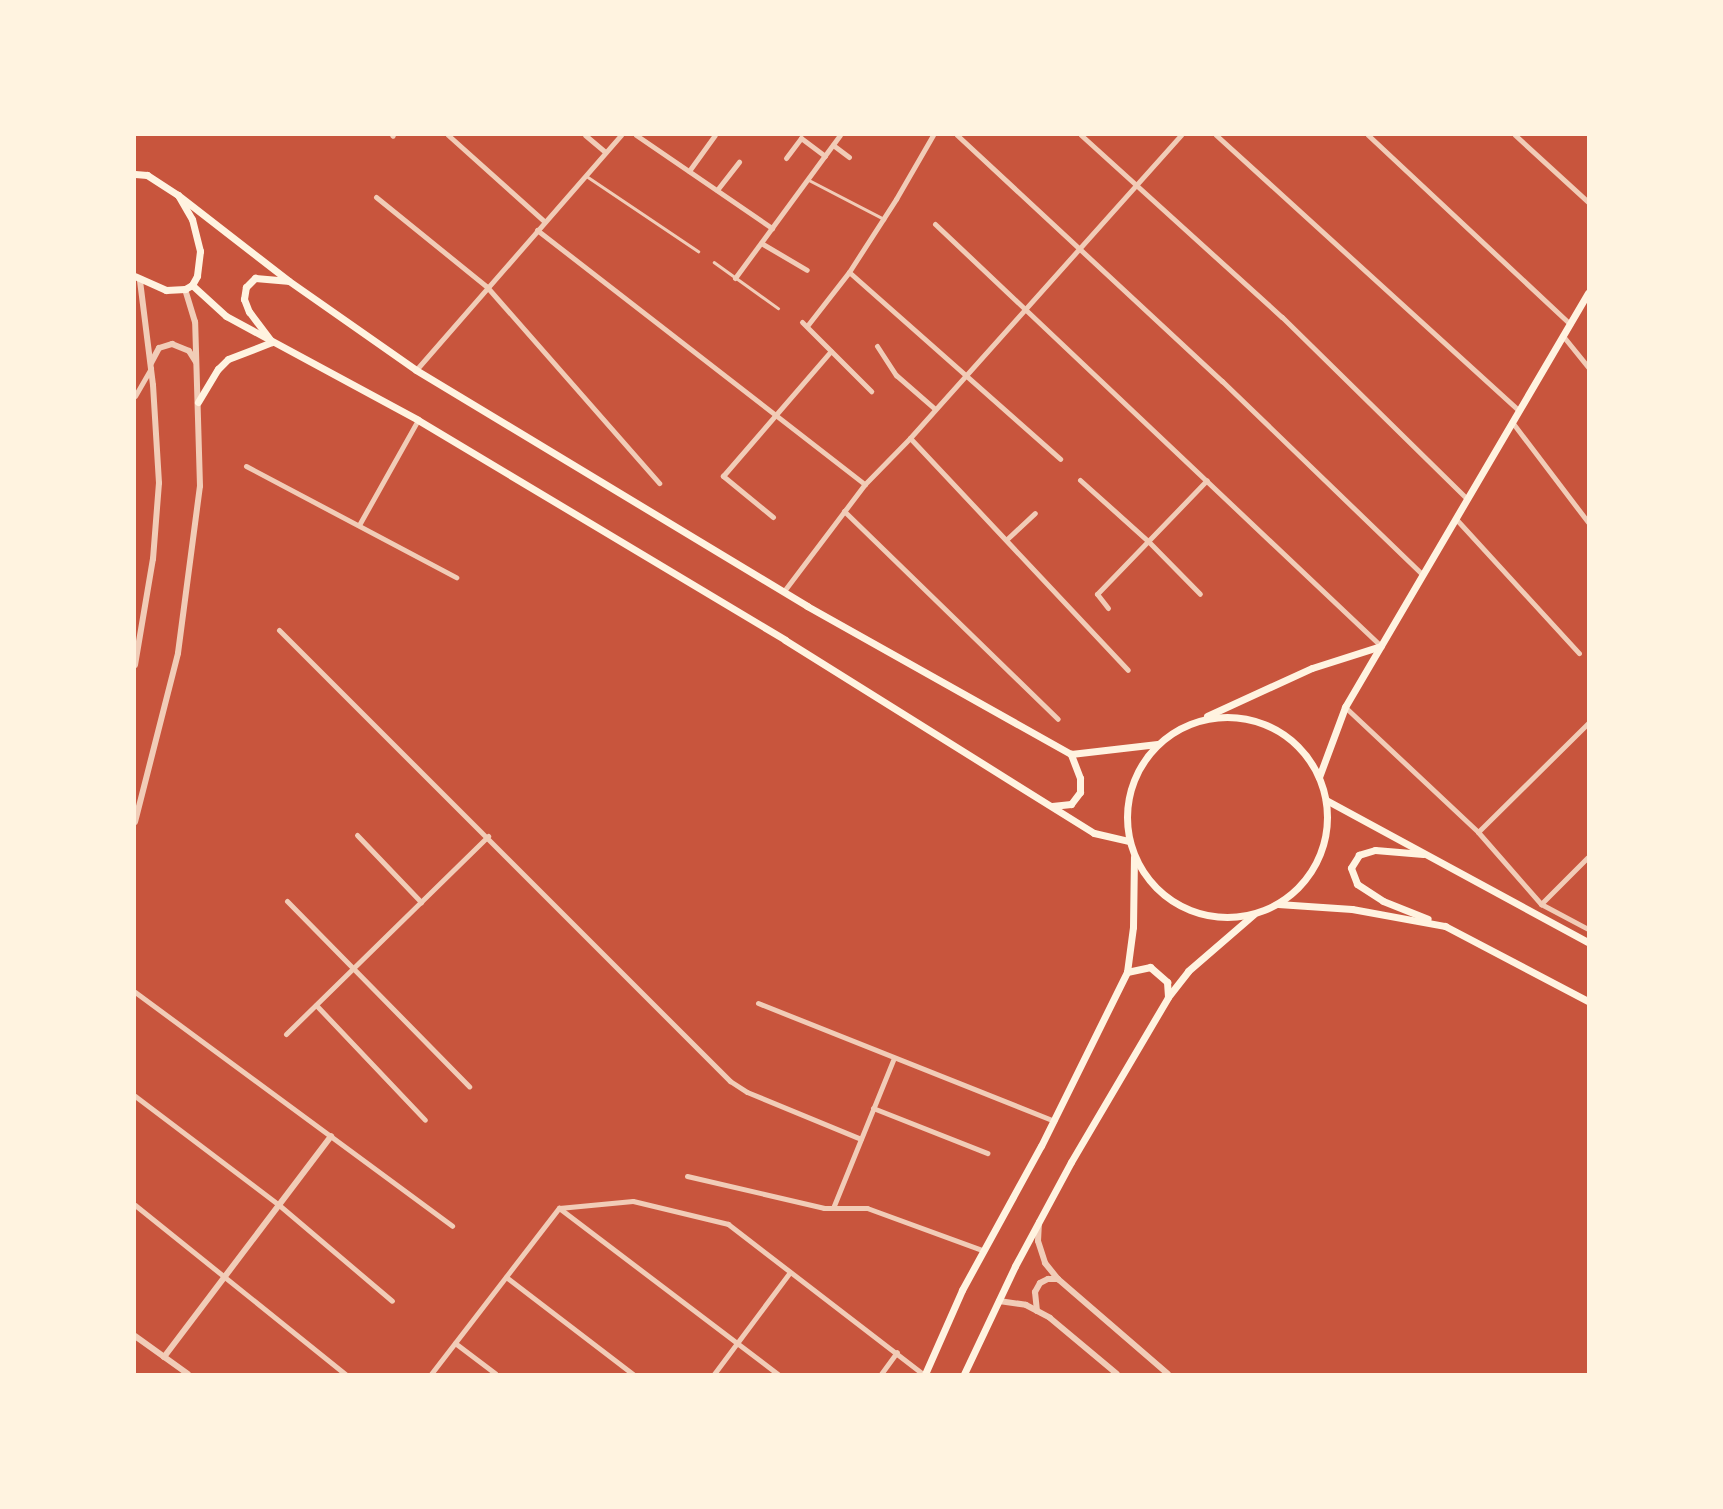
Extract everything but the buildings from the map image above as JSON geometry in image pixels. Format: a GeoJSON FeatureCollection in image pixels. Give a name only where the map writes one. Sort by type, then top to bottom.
{"type":"FeatureCollection","features":[{"type":"Feature","properties":{"kind":"main road"},"geometry":{"type":"LineString","coordinates":[[135,171],[178,195],[289,281],[416,370],[685,535],[1071,754],[1157,744]]}},
{"type":"Feature","properties":{"kind":"main road"},"geometry":{"type":"LineString","coordinates":[[178,195],[192,219],[200,251],[200,266],[188,287]]}},
{"type":"Feature","properties":{"kind":"main road"},"geometry":{"type":"LineString","coordinates":[[137,278],[166,290],[188,287],[226,316],[418,419],[785,640],[1094,833],[1128,841]]}},
{"type":"Feature","properties":{"kind":"main road"},"geometry":{"type":"LineString","coordinates":[[272,341],[249,312],[244,299],[246,287],[256,278],[289,281]]}},
{"type":"Feature","properties":{"kind":"main road"},"geometry":{"type":"LineString","coordinates":[[1320,777],[1345,707],[1588,293]]}},
{"type":"Feature","properties":{"kind":"main road"},"geometry":{"type":"LineString","coordinates":[[198,402],[218,369],[228,359],[272,341]]}},
{"type":"Feature","properties":{"kind":"main road"},"geometry":{"type":"LineString","coordinates":[[1198,720],[1222,716],[1246,718],[1269,726],[1290,738],[1307,756],[1320,777],[1326,800],[1327,824],[1317,859],[1297,889],[1278,904],[1255,913],[1219,916],[1184,908],[1163,895],[1146,878],[1128,841],[1126,809],[1130,785],[1141,763],[1157,744],[1175,730],[1312,667],[1381,646]]}},
{"type":"Feature","properties":{"kind":"main road"},"geometry":{"type":"LineString","coordinates":[[1051,806],[1071,804],[1080,792],[1080,778],[1071,754]]}},
{"type":"Feature","properties":{"kind":"main road"},"geometry":{"type":"LineString","coordinates":[[1326,800],[1588,942]]}},
{"type":"Feature","properties":{"kind":"main road"},"geometry":{"type":"LineString","coordinates":[[1430,856],[1375,849],[1359,855],[1351,868],[1357,884],[1383,901],[1445,926],[1588,1001]]}},
{"type":"Feature","properties":{"kind":"main road"},"geometry":{"type":"LineString","coordinates":[[924,1374],[982,1250],[1054,1121],[1127,972],[1133,927],[1133,856]]}},
{"type":"Feature","properties":{"kind":"main road"},"geometry":{"type":"LineString","coordinates":[[1278,904],[1352,909],[1445,926]]}},
{"type":"Feature","properties":{"kind":"main road"},"geometry":{"type":"LineString","coordinates":[[964,1374],[1040,1221],[1168,997],[1188,971],[1255,913]]}},
{"type":"Feature","properties":{"kind":"main road"},"geometry":{"type":"LineString","coordinates":[[1127,972],[1150,967],[1167,982],[1168,997]]}},
{"type":"Feature","properties":{"kind":"street"},"geometry":{"type":"LineString","coordinates":[[448,135],[544,221]]}},
{"type":"Feature","properties":{"kind":"street"},"geometry":{"type":"LineString","coordinates":[[585,135],[605,152]]}},
{"type":"Feature","properties":{"kind":"street"},"geometry":{"type":"LineString","coordinates":[[416,370],[621,135]]}},
{"type":"Feature","properties":{"kind":"street"},"geometry":{"type":"LineString","coordinates":[[636,135],[772,228]]}},
{"type":"Feature","properties":{"kind":"street"},"geometry":{"type":"LineString","coordinates":[[689,171],[715,135]]}},
{"type":"Feature","properties":{"kind":"street"},"geometry":{"type":"LineString","coordinates":[[735,278],[840,135]]}},
{"type":"Feature","properties":{"kind":"street"},"geometry":{"type":"LineString","coordinates":[[871,391],[804,324],[849,272],[884,219],[933,135]]}},
{"type":"Feature","properties":{"kind":"street"},"geometry":{"type":"LineString","coordinates":[[957,135],[1223,381],[1423,575]]}},
{"type":"Feature","properties":{"kind":"street"},"geometry":{"type":"LineString","coordinates":[[1081,135],[1282,317],[1468,499]]}},
{"type":"Feature","properties":{"kind":"street"},"geometry":{"type":"LineString","coordinates":[[784,591],[865,484],[910,438],[1022,309],[1181,135]]}},
{"type":"Feature","properties":{"kind":"street"},"geometry":{"type":"LineString","coordinates":[[1216,135],[1519,411]]}},
{"type":"Feature","properties":{"kind":"street"},"geometry":{"type":"LineString","coordinates":[[1368,135],[1570,324]]}},
{"type":"Feature","properties":{"kind":"street"},"geometry":{"type":"LineString","coordinates":[[1515,135],[1588,202]]}},
{"type":"Feature","properties":{"kind":"street"},"geometry":{"type":"LineString","coordinates":[[786,158],[802,138],[825,156]]}},
{"type":"Feature","properties":{"kind":"street"},"geometry":{"type":"LineString","coordinates":[[833,145],[849,157]]}},
{"type":"Feature","properties":{"kind":"street"},"geometry":{"type":"LineString","coordinates":[[717,190],[739,162]]}},
{"type":"Feature","properties":{"kind":"street"},"geometry":{"type":"LineString","coordinates":[[376,197],[487,287],[659,483]]}},
{"type":"Feature","properties":{"kind":"street"},"geometry":{"type":"LineString","coordinates":[[935,224],[1381,646]]}},
{"type":"Feature","properties":{"kind":"street"},"geometry":{"type":"LineString","coordinates":[[537,230],[865,484]]}},
{"type":"Feature","properties":{"kind":"street"},"geometry":{"type":"LineString","coordinates":[[761,243],[807,271]]}},
{"type":"Feature","properties":{"kind":"street"},"geometry":{"type":"LineString","coordinates":[[849,272],[1060,459]]}},
{"type":"Feature","properties":{"kind":"street"},"geometry":{"type":"LineString","coordinates":[[135,665],[153,559],[159,483],[151,366],[137,278]]}},
{"type":"Feature","properties":{"kind":"street"},"geometry":{"type":"LineString","coordinates":[[135,822],[178,653],[192,565],[200,486],[195,322],[188,287]]}},
{"type":"Feature","properties":{"kind":"street"},"geometry":{"type":"LineString","coordinates":[[1563,336],[1588,367]]}},
{"type":"Feature","properties":{"kind":"street"},"geometry":{"type":"LineString","coordinates":[[135,396],[159,348],[172,344],[189,351],[197,363]]}},
{"type":"Feature","properties":{"kind":"street"},"geometry":{"type":"LineString","coordinates":[[877,346],[896,375],[934,408]]}},
{"type":"Feature","properties":{"kind":"street"},"geometry":{"type":"LineString","coordinates":[[773,517],[723,476],[831,351]]}},
{"type":"Feature","properties":{"kind":"street"},"geometry":{"type":"LineString","coordinates":[[359,526],[418,419]]}},
{"type":"Feature","properties":{"kind":"street"},"geometry":{"type":"LineString","coordinates":[[1512,422],[1588,522]]}},
{"type":"Feature","properties":{"kind":"street"},"geometry":{"type":"LineString","coordinates":[[910,438],[1128,670]]}},
{"type":"Feature","properties":{"kind":"street"},"geometry":{"type":"LineString","coordinates":[[246,466],[456,577]]}},
{"type":"Feature","properties":{"kind":"street"},"geometry":{"type":"LineString","coordinates":[[1080,480],[1148,541],[1200,594]]}},
{"type":"Feature","properties":{"kind":"street"},"geometry":{"type":"LineString","coordinates":[[1108,608],[1097,594],[1207,480]]}},
{"type":"Feature","properties":{"kind":"street"},"geometry":{"type":"LineString","coordinates":[[844,511],[1058,719]]}},
{"type":"Feature","properties":{"kind":"street"},"geometry":{"type":"LineString","coordinates":[[1007,539],[1035,513]]}},
{"type":"Feature","properties":{"kind":"street"},"geometry":{"type":"LineString","coordinates":[[1456,519],[1579,653]]}},
{"type":"Feature","properties":{"kind":"street"},"geometry":{"type":"LineString","coordinates":[[279,630],[488,836],[730,1081],[747,1092],[861,1139]]}},
{"type":"Feature","properties":{"kind":"street"},"geometry":{"type":"LineString","coordinates":[[1345,707],[1478,832],[1541,904],[1588,929]]}},
{"type":"Feature","properties":{"kind":"street"},"geometry":{"type":"LineString","coordinates":[[1478,832],[1588,723]]}},
{"type":"Feature","properties":{"kind":"street"},"geometry":{"type":"LineString","coordinates":[[357,835],[421,902]]}},
{"type":"Feature","properties":{"kind":"street"},"geometry":{"type":"LineString","coordinates":[[286,1034],[488,836]]}},
{"type":"Feature","properties":{"kind":"street"},"geometry":{"type":"LineString","coordinates":[[1541,904],[1588,856]]}},
{"type":"Feature","properties":{"kind":"street"},"geometry":{"type":"LineString","coordinates":[[287,901],[355,967],[469,1086]]}},
{"type":"Feature","properties":{"kind":"street"},"geometry":{"type":"LineString","coordinates":[[135,992],[452,1226]]}},
{"type":"Feature","properties":{"kind":"street"},"geometry":{"type":"LineString","coordinates":[[758,1003],[1054,1121]]}},
{"type":"Feature","properties":{"kind":"street"},"geometry":{"type":"LineString","coordinates":[[316,1005],[425,1120]]}},
{"type":"Feature","properties":{"kind":"street"},"geometry":{"type":"LineString","coordinates":[[832,1208],[894,1058]]}},
{"type":"Feature","properties":{"kind":"street"},"geometry":{"type":"LineString","coordinates":[[135,1097],[279,1206],[392,1301]]}},
{"type":"Feature","properties":{"kind":"street"},"geometry":{"type":"LineString","coordinates":[[873,1108],[986,1153]]}},
{"type":"Feature","properties":{"kind":"street"},"geometry":{"type":"LineString","coordinates":[[164,1357],[331,1136]]}},
{"type":"Feature","properties":{"kind":"street"},"geometry":{"type":"LineString","coordinates":[[687,1176],[832,1208],[867,1208],[982,1250]]}},
{"type":"Feature","properties":{"kind":"street"},"geometry":{"type":"LineString","coordinates":[[431,1374],[559,1208],[633,1201],[728,1224],[924,1374]]}},
{"type":"Feature","properties":{"kind":"street"},"geometry":{"type":"LineString","coordinates":[[135,1205],[345,1374]]}},
{"type":"Feature","properties":{"kind":"street"},"geometry":{"type":"LineString","coordinates":[[559,1208],[778,1374]]}},
{"type":"Feature","properties":{"kind":"street"},"geometry":{"type":"LineString","coordinates":[[1040,1221],[1038,1241],[1045,1263],[1058,1279],[1168,1374]]}},
{"type":"Feature","properties":{"kind":"street"},"geometry":{"type":"LineString","coordinates":[[714,1374],[790,1272]]}},
{"type":"Feature","properties":{"kind":"street"},"geometry":{"type":"LineString","coordinates":[[506,1277],[633,1374]]}},
{"type":"Feature","properties":{"kind":"street"},"geometry":{"type":"LineString","coordinates":[[1037,1311],[1035,1292],[1040,1283],[1048,1279],[1058,1279]]}},
{"type":"Feature","properties":{"kind":"street"},"geometry":{"type":"LineString","coordinates":[[999,1301],[1014,1302],[1037,1311],[1117,1374]]}},
{"type":"Feature","properties":{"kind":"street"},"geometry":{"type":"LineString","coordinates":[[135,1336],[188,1374]]}},
{"type":"Feature","properties":{"kind":"street"},"geometry":{"type":"LineString","coordinates":[[455,1343],[496,1374]]}},
{"type":"Feature","properties":{"kind":"street"},"geometry":{"type":"LineString","coordinates":[[881,1374],[897,1352]]}},
{"type":"Feature","properties":{"kind":"lane"},"geometry":{"type":"LineString","coordinates":[[584,175],[698,251]]}},
{"type":"Feature","properties":{"kind":"lane"},"geometry":{"type":"LineString","coordinates":[[808,179],[884,219]]}},
{"type":"Feature","properties":{"kind":"lane"},"geometry":{"type":"LineString","coordinates":[[714,261],[778,308]]}}]}
